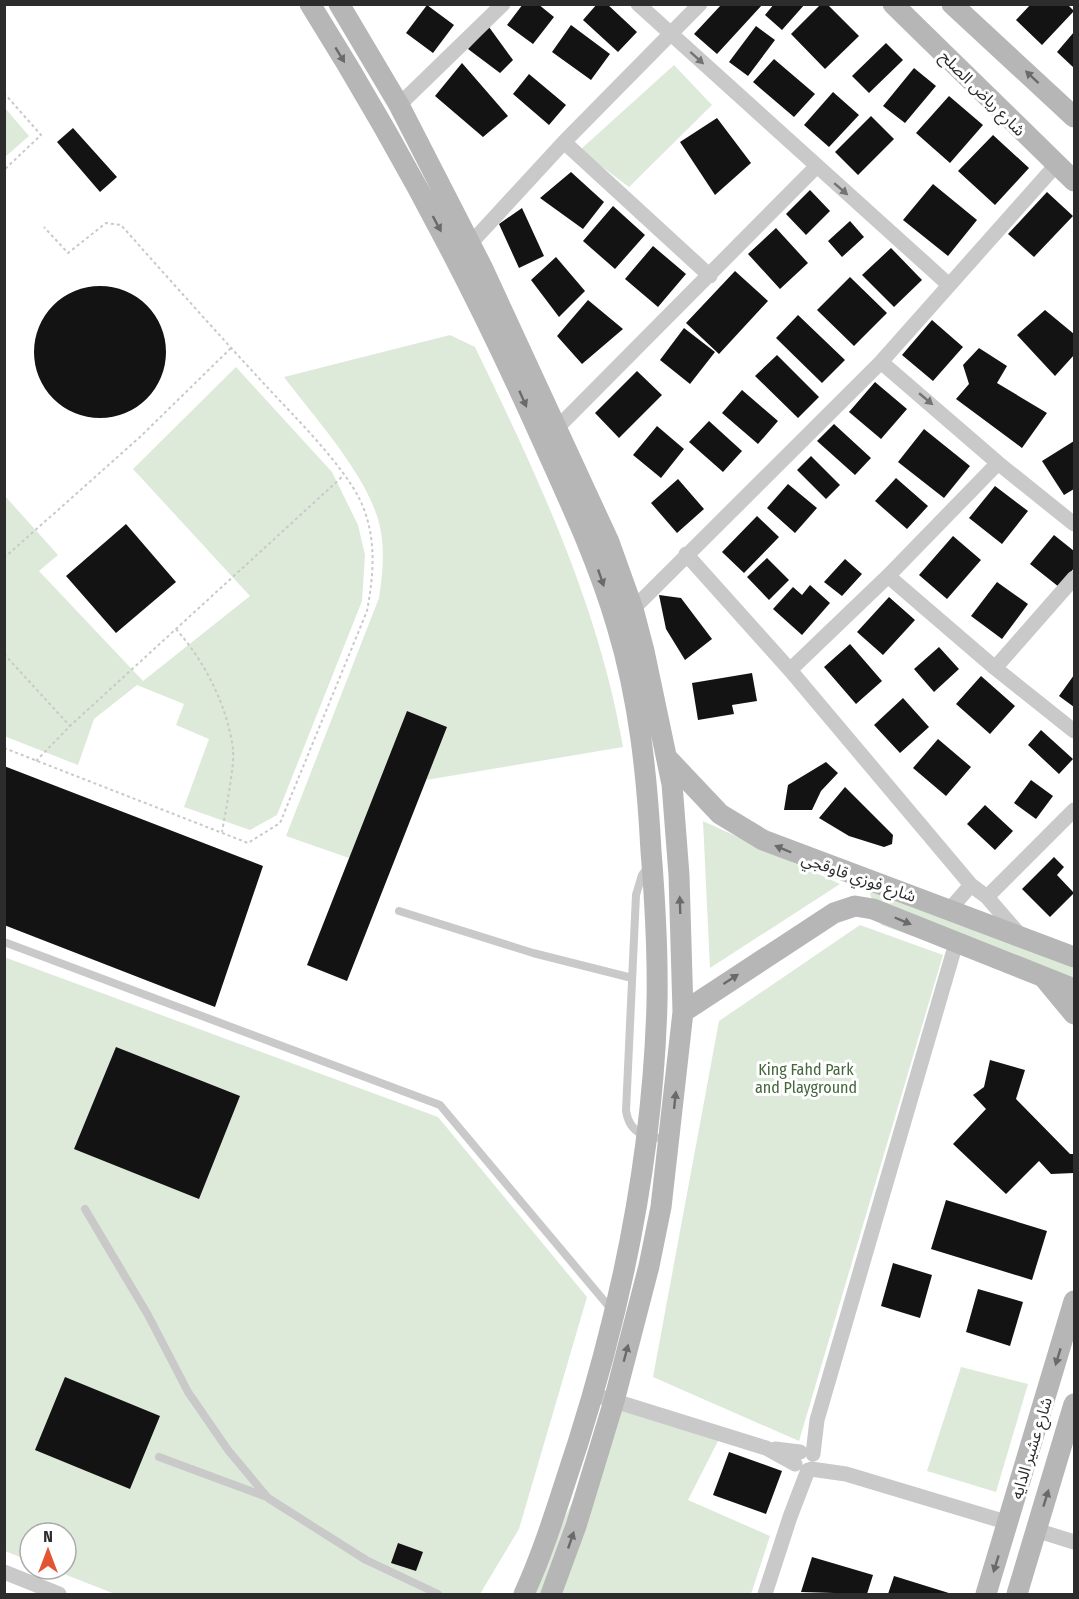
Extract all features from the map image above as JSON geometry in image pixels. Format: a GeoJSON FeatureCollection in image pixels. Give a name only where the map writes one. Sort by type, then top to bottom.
{"type":"FeatureCollection","features":[{"type":"Feature","properties":{"kind":"street"},"geometry":{"type":"LineString","coordinates":[[310,4],[402,160],[476,297],[592,554],[616,623],[637,714],[646,780],[652,863],[657,999],[647,1137],[631,1240],[593,1395],[551,1525],[524,1594]]}},
{"type":"Feature","properties":{"kind":"street"},"geometry":{"type":"LineString","coordinates":[[339,4],[399,105],[470,244],[558,427],[609,542],[633,609],[652,682],[668,758],[679,875],[683,1012],[670,1140],[656,1237],[614,1401],[576,1526],[551,1594]]}},
{"type":"Feature","properties":{"kind":"street"},"geometry":{"type":"LineString","coordinates":[[399,105],[503,4]]}},
{"type":"Feature","properties":{"kind":"street"},"geometry":{"type":"LineString","coordinates":[[638,4],[949,285]]}},
{"type":"Feature","properties":{"kind":"street"},"geometry":{"type":"LineString","coordinates":[[470,244],[564,142],[700,4]]}},
{"type":"Feature","properties":{"kind":"street"},"geometry":{"type":"LineString","coordinates":[[952,4],[1074,117]]}},
{"type":"Feature","properties":{"kind":"street","name":"شارع رياض الصلح"},"geometry":{"type":"LineString","coordinates":[[901,7],[1074,181]]}},
{"type":"Feature","properties":{"kind":"street"},"geometry":{"type":"LineString","coordinates":[[564,142],[710,276]]}},
{"type":"Feature","properties":{"kind":"street"},"geometry":{"type":"LineString","coordinates":[[633,609],[881,362],[1056,165]]}},
{"type":"Feature","properties":{"kind":"street"},"geometry":{"type":"LineString","coordinates":[[558,427],[816,167]]}},
{"type":"Feature","properties":{"kind":"street"},"geometry":{"type":"LineString","coordinates":[[881,362],[998,463],[1074,524]]}},
{"type":"Feature","properties":{"kind":"street"},"geometry":{"type":"LineString","coordinates":[[790,670],[888,576],[998,463]]}},
{"type":"Feature","properties":{"kind":"street"},"geometry":{"type":"LineString","coordinates":[[686,554],[790,670],[971,885],[987,897],[1019,934]]}},
{"type":"Feature","properties":{"kind":"street"},"geometry":{"type":"LineString","coordinates":[[888,576],[995,668],[1074,731]]}},
{"type":"Feature","properties":{"kind":"street"},"geometry":{"type":"LineString","coordinates":[[995,668],[1074,579]]}},
{"type":"Feature","properties":{"kind":"street","name":"شارع فوزي قاوقجي"},"geometry":{"type":"LineString","coordinates":[[668,758],[705,801],[738,827],[790,852],[1019,934],[1074,957]]}},
{"type":"Feature","properties":{"kind":"street"},"geometry":{"type":"LineString","coordinates":[[987,897],[1074,810]]}},
{"type":"Feature","properties":{"kind":"street"},"geometry":{"type":"LineString","coordinates":[[865,906],[862,893],[867,884],[872,881]]}},
{"type":"Feature","properties":{"kind":"street"},"geometry":{"type":"LineString","coordinates":[[950,909],[971,885]]}},
{"type":"Feature","properties":{"kind":"street","name":"شارع فوزي قاوقجي"},"geometry":{"type":"LineString","coordinates":[[683,1012],[834,913],[865,906],[1074,988]]}},
{"type":"Feature","properties":{"kind":"street"},"geometry":{"type":"LineString","coordinates":[[765,1594],[790,1517],[956,943]]}},
{"type":"Feature","properties":{"kind":"street"},"geometry":{"type":"LineString","coordinates":[[1043,976],[1074,1014]]}},
{"type":"Feature","properties":{"kind":"street","name":"شارع عشير الدايه"},"geometry":{"type":"LineString","coordinates":[[986,1594],[1074,1301]]}},
{"type":"Feature","properties":{"kind":"street"},"geometry":{"type":"LineString","coordinates":[[593,1395],[1009,1523]]}},
{"type":"Feature","properties":{"kind":"street","name":"شارع عشير الدايه"},"geometry":{"type":"LineString","coordinates":[[1017,1594],[1074,1404]]}},
{"type":"Feature","properties":{"kind":"street"},"geometry":{"type":"LineString","coordinates":[[1036,1530],[1074,1542]]}},
{"type":"Feature","properties":{"kind":"street"},"geometry":{"type":"LineString","coordinates":[[4,1572],[59,1594]]}},
{"type":"Feature","properties":{"kind":"lane"},"geometry":{"type":"LineString","coordinates":[[652,863],[638,884],[626,1111],[632,1128],[647,1137],[670,1140]]}},
{"type":"Feature","properties":{"kind":"lane"},"geometry":{"type":"LineString","coordinates":[[399,911],[533,953],[632,978]]}},
{"type":"Feature","properties":{"kind":"lane"},"geometry":{"type":"LineString","coordinates":[[4,942],[440,1105],[614,1312]]}},
{"type":"Feature","properties":{"kind":"lane"},"geometry":{"type":"LineString","coordinates":[[85,1209],[148,1315],[188,1392],[228,1450],[268,1498]]}},
{"type":"Feature","properties":{"kind":"lane"},"geometry":{"type":"LineString","coordinates":[[159,1456],[268,1498],[366,1560],[438,1594]]}},
{"type":"Feature","properties":{"kind":"path"},"geometry":{"type":"LineString","coordinates":[[4,93],[41,135],[4,170]]}},
{"type":"Feature","properties":{"kind":"path"},"geometry":{"type":"LineString","coordinates":[[4,748],[248,843],[280,823],[367,611],[373,575],[372,535],[359,499],[343,476],[309,432],[121,225],[106,223],[68,253],[44,227]]}},
{"type":"Feature","properties":{"kind":"path"},"geometry":{"type":"LineString","coordinates":[[4,558],[140,437],[231,348]]}},
{"type":"Feature","properties":{"kind":"path"},"geometry":{"type":"LineString","coordinates":[[36,762],[70,726],[343,476]]}},
{"type":"Feature","properties":{"kind":"path"},"geometry":{"type":"LineString","coordinates":[[176,629],[196,651],[211,677],[234,751],[222,833]]}},
{"type":"Feature","properties":{"kind":"path"},"geometry":{"type":"LineString","coordinates":[[4,654],[70,726]]}},
{"type":"Feature","properties":{"kind":"green space"},"geometry":{"type":"Polygon","coordinates":[[[674,65],[712,105],[629,187],[580,150],[674,65]]]}},
{"type":"Feature","properties":{"kind":"green space"},"geometry":{"type":"Polygon","coordinates":[[[5,108],[29,136],[4,157],[5,108]]]}},
{"type":"Feature","properties":{"kind":"green space"},"geometry":{"type":"Polygon","coordinates":[[[450,335],[475,347],[543,493],[582,592],[612,695],[623,747],[426,780],[447,727],[407,711],[349,858],[286,836],[379,598],[382,536],[370,498],[360,480],[336,444],[284,377],[450,335]]]}},
{"type":"Feature","properties":{"kind":"green space"},"geometry":{"type":"Polygon","coordinates":[[[236,367],[332,472],[358,525],[365,555],[362,601],[277,815],[250,830],[184,807],[209,739],[176,725],[184,704],[137,685],[94,719],[78,765],[4,736],[5,496],[58,555],[39,571],[143,681],[250,596],[133,469],[236,367]]]}},
{"type":"Feature","properties":{"kind":"green space"},"geometry":{"type":"Polygon","coordinates":[[[703,821],[840,884],[710,968],[703,821]]]}},
{"type":"Feature","properties":{"kind":"green space"},"geometry":{"type":"Polygon","coordinates":[[[860,866],[1074,948],[1074,992],[881,925],[860,866]]]}},
{"type":"Feature","properties":{"kind":"green space","name":"King Fahd Park and Playground"},"geometry":{"type":"Polygon","coordinates":[[[860,925],[943,955],[799,1441],[653,1377],[719,1021],[860,925]]]}},
{"type":"Feature","properties":{"kind":"green space"},"geometry":{"type":"Polygon","coordinates":[[[4,957],[438,1117],[587,1297],[519,1529],[480,1594],[115,1594],[78,1580],[78,1521],[18,1521],[18,1556],[5,1551],[4,957]]]}},
{"type":"Feature","properties":{"kind":"green space"},"geometry":{"type":"Polygon","coordinates":[[[961,1367],[1028,1384],[996,1492],[927,1471],[961,1367]]]}},
{"type":"Feature","properties":{"kind":"green space"},"geometry":{"type":"Polygon","coordinates":[[[612,1399],[719,1439],[688,1500],[770,1536],[751,1594],[528,1594],[578,1490],[612,1399]]]}},
{"type":"Feature","properties":{"kind":"building"},"geometry":{"type":"Polygon","coordinates":[[[523,4],[538,4],[554,17],[533,44],[507,25],[523,4]]]}},
{"type":"Feature","properties":{"kind":"building"},"geometry":{"type":"Polygon","coordinates":[[[597,4],[607,4],[637,32],[618,52],[583,20],[597,4]]]}},
{"type":"Feature","properties":{"kind":"building"},"geometry":{"type":"Polygon","coordinates":[[[774,4],[805,4],[782,30],[765,15],[774,4]]]}},
{"type":"Feature","properties":{"kind":"building"},"geometry":{"type":"Polygon","coordinates":[[[821,4],[827,4],[859,36],[825,69],[791,34],[821,4]]]}},
{"type":"Feature","properties":{"kind":"building"},"geometry":{"type":"Polygon","coordinates":[[[1031,4],[1067,4],[1074,11],[1042,45],[1016,20],[1031,4]]]}},
{"type":"Feature","properties":{"kind":"building"},"geometry":{"type":"Polygon","coordinates":[[[427,5],[454,25],[433,53],[406,33],[427,5]]]}},
{"type":"Feature","properties":{"kind":"building"},"geometry":{"type":"Polygon","coordinates":[[[721,5],[762,5],[717,54],[694,34],[721,5]]]}},
{"type":"Feature","properties":{"kind":"building"},"geometry":{"type":"Polygon","coordinates":[[[571,25],[610,54],[591,80],[552,52],[571,25]]]}},
{"type":"Feature","properties":{"kind":"building"},"geometry":{"type":"Polygon","coordinates":[[[756,26],[775,40],[748,76],[729,62],[756,26]]]}},
{"type":"Feature","properties":{"kind":"building"},"geometry":{"type":"Polygon","coordinates":[[[489,27],[513,60],[500,73],[468,49],[489,27]]]}},
{"type":"Feature","properties":{"kind":"building"},"geometry":{"type":"Polygon","coordinates":[[[1074,32],[1074,68],[1057,52],[1074,32]]]}},
{"type":"Feature","properties":{"kind":"building"},"geometry":{"type":"Polygon","coordinates":[[[886,43],[903,60],[869,93],[852,76],[886,43]]]}},
{"type":"Feature","properties":{"kind":"building"},"geometry":{"type":"Polygon","coordinates":[[[774,59],[815,94],[794,117],[753,82],[774,59]]]}},
{"type":"Feature","properties":{"kind":"building"},"geometry":{"type":"Polygon","coordinates":[[[462,63],[508,116],[483,137],[435,96],[462,63]]]}},
{"type":"Feature","properties":{"kind":"building"},"geometry":{"type":"Polygon","coordinates":[[[914,68],[936,86],[905,123],[883,106],[914,68]]]}},
{"type":"Feature","properties":{"kind":"building"},"geometry":{"type":"Polygon","coordinates":[[[529,74],[566,105],[549,125],[513,94],[529,74]]]}},
{"type":"Feature","properties":{"kind":"building"},"geometry":{"type":"Polygon","coordinates":[[[833,92],[859,115],[829,147],[804,125],[833,92]]]}},
{"type":"Feature","properties":{"kind":"building"},"geometry":{"type":"Polygon","coordinates":[[[949,96],[983,125],[950,163],[916,133],[949,96]]]}},
{"type":"Feature","properties":{"kind":"building"},"geometry":{"type":"Polygon","coordinates":[[[871,116],[894,139],[858,175],[835,152],[871,116]]]}},
{"type":"Feature","properties":{"kind":"building"},"geometry":{"type":"Polygon","coordinates":[[[717,118],[751,163],[715,195],[680,142],[717,118]]]}},
{"type":"Feature","properties":{"kind":"building"},"geometry":{"type":"Polygon","coordinates":[[[73,128],[117,177],[100,192],[57,142],[73,128]]]}},
{"type":"Feature","properties":{"kind":"building"},"geometry":{"type":"Polygon","coordinates":[[[993,135],[1029,168],[995,205],[958,171],[993,135]]]}},
{"type":"Feature","properties":{"kind":"building"},"geometry":{"type":"Polygon","coordinates":[[[571,172],[604,202],[583,229],[540,198],[571,172]]]}},
{"type":"Feature","properties":{"kind":"building"},"geometry":{"type":"Polygon","coordinates":[[[933,184],[977,220],[948,256],[903,220],[933,184]]]}},
{"type":"Feature","properties":{"kind":"building"},"geometry":{"type":"Polygon","coordinates":[[[810,190],[830,211],[806,235],[786,214],[810,190]]]}},
{"type":"Feature","properties":{"kind":"building"},"geometry":{"type":"Polygon","coordinates":[[[1047,192],[1073,216],[1034,257],[1008,234],[1047,192]]]}},
{"type":"Feature","properties":{"kind":"building"},"geometry":{"type":"Polygon","coordinates":[[[613,206],[645,235],[615,269],[583,241],[613,206]]]}},
{"type":"Feature","properties":{"kind":"building"},"geometry":{"type":"Polygon","coordinates":[[[522,208],[544,256],[519,268],[499,224],[522,208]]]}},
{"type":"Feature","properties":{"kind":"building"},"geometry":{"type":"Polygon","coordinates":[[[850,221],[864,237],[842,257],[828,241],[850,221]]]}},
{"type":"Feature","properties":{"kind":"building"},"geometry":{"type":"Polygon","coordinates":[[[776,228],[808,263],[780,289],[748,254],[776,228]]]}},
{"type":"Feature","properties":{"kind":"building"},"geometry":{"type":"Polygon","coordinates":[[[653,246],[686,274],[658,307],[625,279],[653,246]]]}},
{"type":"Feature","properties":{"kind":"building"},"geometry":{"type":"Polygon","coordinates":[[[891,248],[922,280],[894,307],[862,275],[891,248]]]}},
{"type":"Feature","properties":{"kind":"building"},"geometry":{"type":"Polygon","coordinates":[[[556,257],[585,291],[559,317],[531,280],[556,257]]]}},
{"type":"Feature","properties":{"kind":"building"},"geometry":{"type":"Polygon","coordinates":[[[735,271],[768,301],[719,354],[686,323],[735,271]]]}},
{"type":"Feature","properties":{"kind":"building"},"geometry":{"type":"Polygon","coordinates":[[[850,277],[887,313],[854,346],[817,310],[850,277]]]}},
{"type":"Feature","properties":{"kind":"building"},"geometry":{"type":"Polygon","coordinates":[[[100,286],[125,291],[146,306],[161,327],[166,352],[161,377],[146,398],[125,413],[100,418],[75,413],[54,398],[39,377],[34,352],[39,327],[54,306],[75,291],[100,286]]]}},
{"type":"Feature","properties":{"kind":"building"},"geometry":{"type":"Polygon","coordinates":[[[588,300],[623,329],[582,364],[557,336],[588,300]]]}},
{"type":"Feature","properties":{"kind":"building"},"geometry":{"type":"Polygon","coordinates":[[[1045,310],[1074,334],[1074,355],[1055,376],[1017,335],[1045,310]]]}},
{"type":"Feature","properties":{"kind":"building"},"geometry":{"type":"Polygon","coordinates":[[[798,315],[845,360],[822,383],[776,338],[798,315]]]}},
{"type":"Feature","properties":{"kind":"building"},"geometry":{"type":"Polygon","coordinates":[[[932,320],[963,347],[933,381],[902,355],[932,320]]]}},
{"type":"Feature","properties":{"kind":"building"},"geometry":{"type":"Polygon","coordinates":[[[684,328],[715,352],[690,384],[660,360],[684,328]]]}},
{"type":"Feature","properties":{"kind":"building"},"geometry":{"type":"Polygon","coordinates":[[[979,348],[1007,366],[997,383],[1047,413],[1022,448],[956,399],[969,384],[963,365],[979,348]]]}},
{"type":"Feature","properties":{"kind":"building"},"geometry":{"type":"Polygon","coordinates":[[[777,355],[819,397],[798,418],[755,376],[777,355]]]}},
{"type":"Feature","properties":{"kind":"building"},"geometry":{"type":"Polygon","coordinates":[[[637,371],[662,395],[619,438],[595,413],[637,371]]]}},
{"type":"Feature","properties":{"kind":"building"},"geometry":{"type":"Polygon","coordinates":[[[875,382],[907,409],[881,439],[849,412],[875,382]]]}},
{"type":"Feature","properties":{"kind":"building"},"geometry":{"type":"Polygon","coordinates":[[[742,390],[778,421],[758,444],[722,413],[742,390]]]}},
{"type":"Feature","properties":{"kind":"building"},"geometry":{"type":"Polygon","coordinates":[[[709,421],[742,451],[723,472],[689,442],[709,421]]]}},
{"type":"Feature","properties":{"kind":"building"},"geometry":{"type":"Polygon","coordinates":[[[834,424],[871,458],[855,475],[817,441],[834,424]]]}},
{"type":"Feature","properties":{"kind":"building"},"geometry":{"type":"Polygon","coordinates":[[[657,426],[684,449],[661,478],[633,455],[657,426]]]}},
{"type":"Feature","properties":{"kind":"building"},"geometry":{"type":"Polygon","coordinates":[[[924,429],[970,466],[944,498],[898,462],[924,429]]]}},
{"type":"Feature","properties":{"kind":"building"},"geometry":{"type":"Polygon","coordinates":[[[1074,441],[1074,489],[1064,495],[1042,461],[1074,441]]]}},
{"type":"Feature","properties":{"kind":"building"},"geometry":{"type":"Polygon","coordinates":[[[811,456],[840,485],[826,499],[797,470],[811,456]]]}},
{"type":"Feature","properties":{"kind":"building"},"geometry":{"type":"Polygon","coordinates":[[[896,478],[928,506],[907,529],[875,501],[896,478]]]}},
{"type":"Feature","properties":{"kind":"building"},"geometry":{"type":"Polygon","coordinates":[[[678,479],[704,509],[677,533],[651,503],[678,479]]]}},
{"type":"Feature","properties":{"kind":"building"},"geometry":{"type":"Polygon","coordinates":[[[788,484],[817,508],[795,533],[767,508],[788,484]]]}},
{"type":"Feature","properties":{"kind":"building"},"geometry":{"type":"Polygon","coordinates":[[[995,486],[1028,511],[1002,544],[969,518],[995,486]]]}},
{"type":"Feature","properties":{"kind":"building"},"geometry":{"type":"Polygon","coordinates":[[[757,516],[779,537],[744,573],[722,552],[757,516]]]}},
{"type":"Feature","properties":{"kind":"building"},"geometry":{"type":"Polygon","coordinates":[[[126,524],[176,582],[116,633],[66,576],[126,524]]]}},
{"type":"Feature","properties":{"kind":"building"},"geometry":{"type":"Polygon","coordinates":[[[1054,535],[1074,551],[1074,568],[1059,587],[1030,564],[1054,535]]]}},
{"type":"Feature","properties":{"kind":"building"},"geometry":{"type":"Polygon","coordinates":[[[953,536],[981,560],[947,599],[919,575],[953,536]]]}},
{"type":"Feature","properties":{"kind":"building"},"geometry":{"type":"Polygon","coordinates":[[[767,558],[789,580],[769,600],[747,577],[767,558]]]}},
{"type":"Feature","properties":{"kind":"building"},"geometry":{"type":"Polygon","coordinates":[[[845,559],[862,574],[842,596],[824,582],[845,559]]]}},
{"type":"Feature","properties":{"kind":"building"},"geometry":{"type":"Polygon","coordinates":[[[997,582],[1028,604],[1002,639],[971,616],[997,582]]]}},
{"type":"Feature","properties":{"kind":"building"},"geometry":{"type":"Polygon","coordinates":[[[810,585],[830,603],[802,635],[773,609],[793,587],[802,595],[810,585]]]}},
{"type":"Feature","properties":{"kind":"building"},"geometry":{"type":"Polygon","coordinates":[[[659,595],[681,598],[712,639],[685,660],[666,629],[659,595]]]}},
{"type":"Feature","properties":{"kind":"building"},"geometry":{"type":"Polygon","coordinates":[[[889,597],[915,620],[883,655],[857,632],[889,597]]]}},
{"type":"Feature","properties":{"kind":"building"},"geometry":{"type":"Polygon","coordinates":[[[850,644],[882,681],[856,704],[824,667],[850,644]]]}},
{"type":"Feature","properties":{"kind":"building"},"geometry":{"type":"Polygon","coordinates":[[[939,647],[959,669],[934,692],[914,669],[939,647]]]}},
{"type":"Feature","properties":{"kind":"building"},"geometry":{"type":"Polygon","coordinates":[[[752,673],[757,701],[732,705],[734,714],[698,720],[692,683],[752,673]]]}},
{"type":"Feature","properties":{"kind":"building"},"geometry":{"type":"Polygon","coordinates":[[[1074,675],[1074,707],[1059,696],[1074,675]]]}},
{"type":"Feature","properties":{"kind":"building"},"geometry":{"type":"Polygon","coordinates":[[[981,676],[1015,706],[990,734],[956,704],[981,676]]]}},
{"type":"Feature","properties":{"kind":"building"},"geometry":{"type":"Polygon","coordinates":[[[903,698],[929,727],[900,753],[874,725],[903,698]]]}},
{"type":"Feature","properties":{"kind":"building"},"geometry":{"type":"Polygon","coordinates":[[[407,711],[447,727],[347,981],[307,965],[407,711]]]}},
{"type":"Feature","properties":{"kind":"building"},"geometry":{"type":"Polygon","coordinates":[[[1041,730],[1073,759],[1059,774],[1028,745],[1041,730]]]}},
{"type":"Feature","properties":{"kind":"building"},"geometry":{"type":"Polygon","coordinates":[[[938,739],[971,767],[946,796],[913,768],[938,739]]]}},
{"type":"Feature","properties":{"kind":"building"},"geometry":{"type":"Polygon","coordinates":[[[826,762],[838,773],[821,791],[812,810],[784,810],[788,785],[826,762]]]}},
{"type":"Feature","properties":{"kind":"building"},"geometry":{"type":"Polygon","coordinates":[[[4,766],[263,866],[215,1007],[4,925],[4,766]]]}},
{"type":"Feature","properties":{"kind":"building"},"geometry":{"type":"Polygon","coordinates":[[[1031,780],[1053,796],[1036,819],[1014,803],[1031,780]]]}},
{"type":"Feature","properties":{"kind":"building"},"geometry":{"type":"Polygon","coordinates":[[[845,787],[893,835],[892,844],[884,847],[849,836],[819,818],[845,787]]]}},
{"type":"Feature","properties":{"kind":"building"},"geometry":{"type":"Polygon","coordinates":[[[985,805],[1013,831],[995,850],[967,824],[985,805]]]}},
{"type":"Feature","properties":{"kind":"building"},"geometry":{"type":"Polygon","coordinates":[[[1054,857],[1064,867],[1057,875],[1074,893],[1050,917],[1022,889],[1054,857]]]}},
{"type":"Feature","properties":{"kind":"building"},"geometry":{"type":"Polygon","coordinates":[[[116,1047],[240,1096],[199,1199],[74,1149],[116,1047]]]}},
{"type":"Feature","properties":{"kind":"building"},"geometry":{"type":"Polygon","coordinates":[[[990,1060],[1025,1070],[1016,1099],[1070,1154],[1074,1154],[1074,1173],[1051,1174],[1039,1161],[1006,1194],[953,1144],[986,1109],[973,1095],[984,1087],[990,1060]]]}},
{"type":"Feature","properties":{"kind":"building"},"geometry":{"type":"Polygon","coordinates":[[[946,1200],[1047,1231],[1032,1280],[931,1249],[946,1200]]]}},
{"type":"Feature","properties":{"kind":"building"},"geometry":{"type":"Polygon","coordinates":[[[893,1263],[932,1275],[920,1318],[881,1306],[893,1263]]]}},
{"type":"Feature","properties":{"kind":"building"},"geometry":{"type":"Polygon","coordinates":[[[978,1289],[1023,1302],[1010,1346],[966,1332],[978,1289]]]}},
{"type":"Feature","properties":{"kind":"building"},"geometry":{"type":"Polygon","coordinates":[[[65,1377],[160,1416],[130,1489],[35,1450],[65,1377]]]}},
{"type":"Feature","properties":{"kind":"building"},"geometry":{"type":"Polygon","coordinates":[[[729,1452],[782,1471],[766,1514],[713,1495],[729,1452]]]}},
{"type":"Feature","properties":{"kind":"building"},"geometry":{"type":"Polygon","coordinates":[[[398,1543],[423,1552],[416,1571],[391,1563],[398,1543]]]}},
{"type":"Feature","properties":{"kind":"building"},"geometry":{"type":"Polygon","coordinates":[[[812,1557],[873,1575],[867,1594],[801,1592],[812,1557]]]}},
{"type":"Feature","properties":{"kind":"building"},"geometry":{"type":"Polygon","coordinates":[[[894,1576],[952,1594],[888,1594],[894,1576]]]}}]}
